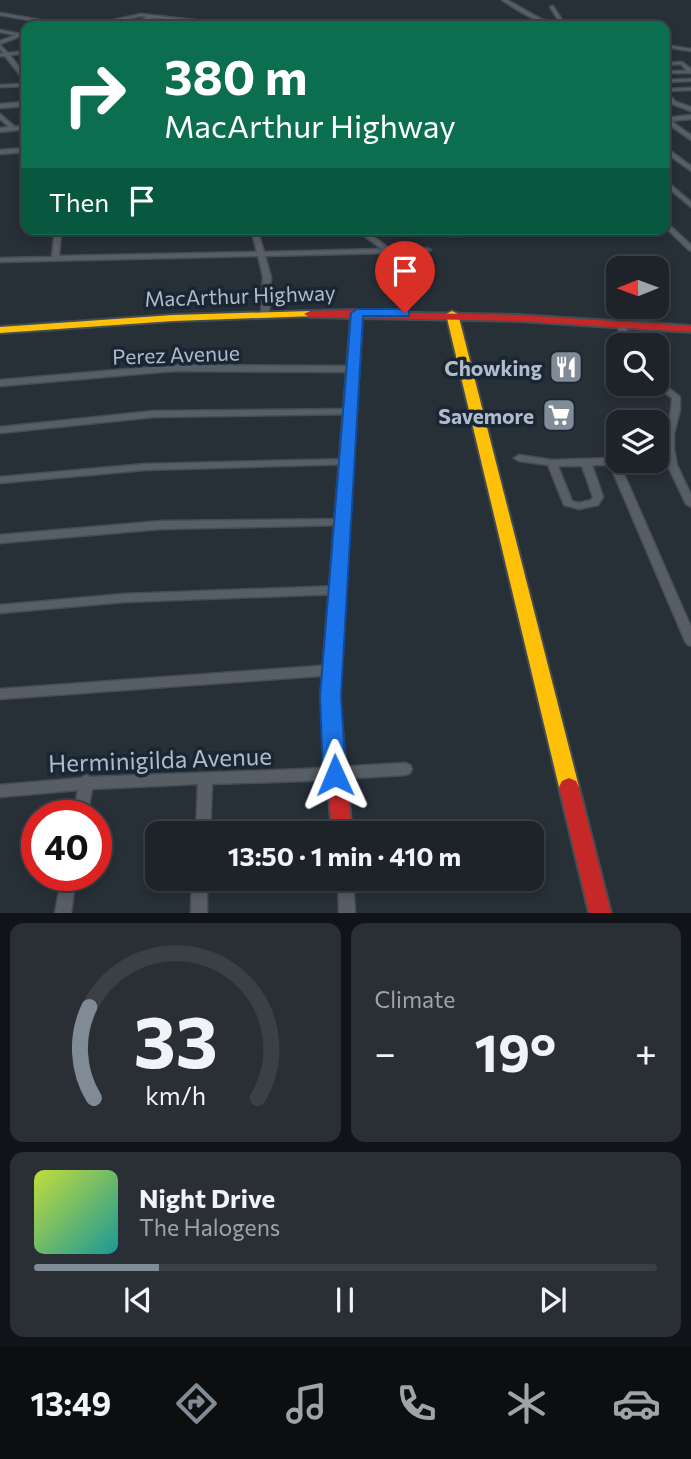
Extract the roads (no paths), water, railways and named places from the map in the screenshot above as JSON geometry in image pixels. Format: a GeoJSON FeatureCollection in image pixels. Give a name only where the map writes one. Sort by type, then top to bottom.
{"type":"FeatureCollection","features":[{"type":"Feature","properties":{"kind":"main road","name":"MacArthur Highway"},"geometry":{"type":"LineString","coordinates":[[0,330],[130,319],[357,313],[452,314],[691,329]]}},
{"type":"Feature","properties":{"kind":"main road"},"geometry":{"type":"LineString","coordinates":[[341,821],[330,696],[357,313]]}},
{"type":"Feature","properties":{"kind":"main road"},"geometry":{"type":"LineString","coordinates":[[452,314],[477,425],[600,913]]}},
{"type":"Feature","properties":{"kind":"street"},"geometry":{"type":"LineString","coordinates":[[504,0],[544,21]]}},
{"type":"Feature","properties":{"kind":"street"},"geometry":{"type":"LineString","coordinates":[[552,7],[560,21]]}},
{"type":"Feature","properties":{"kind":"street"},"geometry":{"type":"LineString","coordinates":[[0,14],[40,21]]}},
{"type":"Feature","properties":{"kind":"street"},"geometry":{"type":"LineString","coordinates":[[112,21],[141,15],[204,21]]}},
{"type":"Feature","properties":{"kind":"street"},"geometry":{"type":"LineString","coordinates":[[143,21],[156,16]]}},
{"type":"Feature","properties":{"kind":"street"},"geometry":{"type":"LineString","coordinates":[[183,21],[188,19]]}},
{"type":"Feature","properties":{"kind":"street"},"geometry":{"type":"LineString","coordinates":[[0,31],[21,34]]}},
{"type":"Feature","properties":{"kind":"street"},"geometry":{"type":"LineString","coordinates":[[21,35],[0,44],[21,72]]}},
{"type":"Feature","properties":{"kind":"street"},"geometry":{"type":"LineString","coordinates":[[670,48],[691,50]]}},
{"type":"Feature","properties":{"kind":"street"},"geometry":{"type":"LineString","coordinates":[[670,50],[691,57]]}},
{"type":"Feature","properties":{"kind":"street"},"geometry":{"type":"LineString","coordinates":[[0,55],[21,53]]}},
{"type":"Feature","properties":{"kind":"street"},"geometry":{"type":"LineString","coordinates":[[670,62],[682,63],[691,72]]}},
{"type":"Feature","properties":{"kind":"street"},"geometry":{"type":"LineString","coordinates":[[670,72],[691,72]]}},
{"type":"Feature","properties":{"kind":"street"},"geometry":{"type":"LineString","coordinates":[[670,81],[691,80]]}},
{"type":"Feature","properties":{"kind":"street"},"geometry":{"type":"LineString","coordinates":[[0,86],[21,85]]}},
{"type":"Feature","properties":{"kind":"street"},"geometry":{"type":"LineString","coordinates":[[670,91],[691,89]]}},
{"type":"Feature","properties":{"kind":"street"},"geometry":{"type":"LineString","coordinates":[[670,98],[674,103],[691,109]]}},
{"type":"Feature","properties":{"kind":"street"},"geometry":{"type":"LineString","coordinates":[[670,103],[691,101]]}},
{"type":"Feature","properties":{"kind":"street"},"geometry":{"type":"LineString","coordinates":[[0,106],[21,104]]}},
{"type":"Feature","properties":{"kind":"street"},"geometry":{"type":"LineString","coordinates":[[0,117],[12,128]]}},
{"type":"Feature","properties":{"kind":"street"},"geometry":{"type":"LineString","coordinates":[[670,120],[691,117]]}},
{"type":"Feature","properties":{"kind":"street"},"geometry":{"type":"LineString","coordinates":[[670,123],[691,138]]}},
{"type":"Feature","properties":{"kind":"street"},"geometry":{"type":"LineString","coordinates":[[0,130],[21,127]]}},
{"type":"Feature","properties":{"kind":"street"},"geometry":{"type":"LineString","coordinates":[[0,152],[21,150]]}},
{"type":"Feature","properties":{"kind":"street"},"geometry":{"type":"LineString","coordinates":[[670,153],[691,169]]}},
{"type":"Feature","properties":{"kind":"street"},"geometry":{"type":"LineString","coordinates":[[670,186],[691,205]]}},
{"type":"Feature","properties":{"kind":"street"},"geometry":{"type":"LineString","coordinates":[[670,229],[689,245]]}},
{"type":"Feature","properties":{"kind":"street"},"geometry":{"type":"LineString","coordinates":[[55,258],[57,235]]}},
{"type":"Feature","properties":{"kind":"street"},"geometry":{"type":"LineString","coordinates":[[256,235],[267,277],[265,314]]}},
{"type":"Feature","properties":{"kind":"street"},"geometry":{"type":"LineString","coordinates":[[367,235],[390,251]]}},
{"type":"Feature","properties":{"kind":"street"},"geometry":{"type":"LineString","coordinates":[[0,260],[262,256],[427,250]]}},
{"type":"Feature","properties":{"kind":"street"},"geometry":{"type":"LineString","coordinates":[[621,324],[624,333]]}},
{"type":"Feature","properties":{"kind":"street","name":"Perez Avenue"},"geometry":{"type":"LineString","coordinates":[[0,383],[174,368],[354,369]]}},
{"type":"Feature","properties":{"kind":"street"},"geometry":{"type":"LineString","coordinates":[[669,391],[676,397],[678,413],[668,441],[671,461],[691,503]]}},
{"type":"Feature","properties":{"kind":"street"},"geometry":{"type":"LineString","coordinates":[[0,430],[154,414],[351,412]]}},
{"type":"Feature","properties":{"kind":"street"},"geometry":{"type":"LineString","coordinates":[[519,458],[552,463],[606,461]]}},
{"type":"Feature","properties":{"kind":"street"},"geometry":{"type":"LineString","coordinates":[[0,480],[145,467],[348,462]]}},
{"type":"Feature","properties":{"kind":"street"},"geometry":{"type":"LineString","coordinates":[[552,463],[568,503],[579,506],[594,503],[598,496],[586,462]]}},
{"type":"Feature","properties":{"kind":"street"},"geometry":{"type":"LineString","coordinates":[[618,473],[691,641]]}},
{"type":"Feature","properties":{"kind":"street"},"geometry":{"type":"LineString","coordinates":[[0,539],[161,525],[343,523]]}},
{"type":"Feature","properties":{"kind":"street"},"geometry":{"type":"LineString","coordinates":[[0,609],[124,598],[339,590]]}},
{"type":"Feature","properties":{"kind":"street"},"geometry":{"type":"LineString","coordinates":[[0,694],[333,670]]}},
{"type":"Feature","properties":{"kind":"street","name":"Herminigilda Avenue"},"geometry":{"type":"LineString","coordinates":[[0,791],[86,781],[335,775],[405,769]]}},
{"type":"Feature","properties":{"kind":"street"},"geometry":{"type":"LineString","coordinates":[[203,821],[205,778]]}},
{"type":"Feature","properties":{"kind":"street"},"geometry":{"type":"LineString","coordinates":[[83,800],[86,781]]}},
{"type":"Feature","properties":{"kind":"street"},"geometry":{"type":"LineString","coordinates":[[63,913],[66,891]]}},
{"type":"Feature","properties":{"kind":"street"},"geometry":{"type":"LineString","coordinates":[[199,913],[200,891]]}},
{"type":"Feature","properties":{"kind":"street"},"geometry":{"type":"LineString","coordinates":[[346,891],[347,913]]}},
{"type":"Feature","properties":{"kind":"place","name":"Chowking"},"geometry":{"type":"Point","coordinates":[566,367]}},
{"type":"Feature","properties":{"kind":"place","name":"Savemore"},"geometry":{"type":"Point","coordinates":[559,415]}}]}
